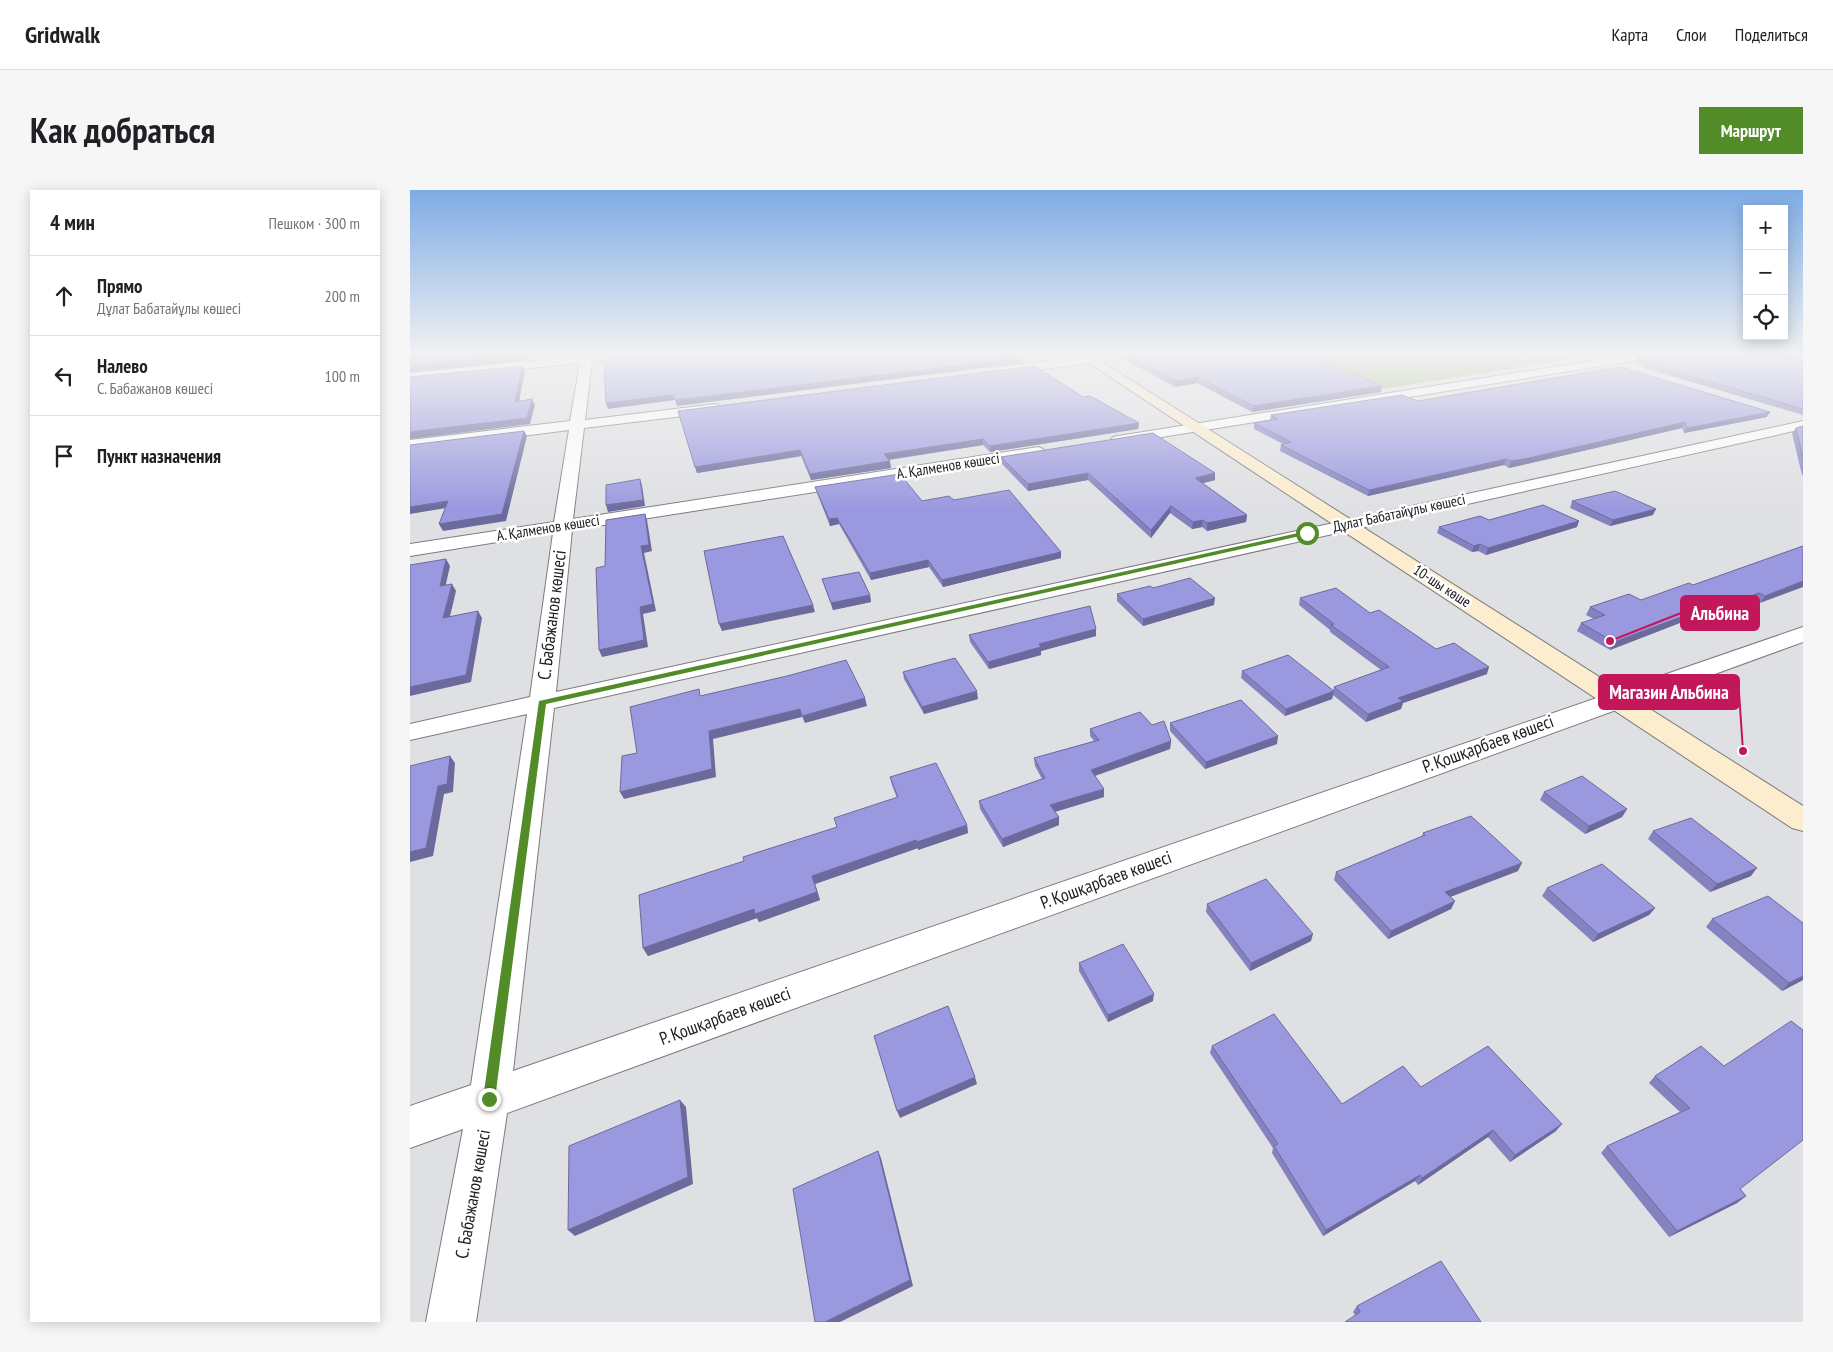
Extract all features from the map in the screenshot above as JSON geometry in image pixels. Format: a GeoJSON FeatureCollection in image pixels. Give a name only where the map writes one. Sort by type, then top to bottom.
{"type":"FeatureCollection","features":[{"type":"Feature","properties":{"kind":"street","name":"С. Бабажанов көшесі"},"geometry":{"type":"LineString","coordinates":[[451,1322],[489,1099],[542,702],[562,526],[581,406]]}},
{"type":"Feature","properties":{"kind":"street","name":"10-шы көше"},"geometry":{"type":"LineString","coordinates":[[1163,406],[1803,820]]}},
{"type":"Feature","properties":{"kind":"street"},"geometry":{"type":"LineString","coordinates":[[1106,442],[1331,406]]}},
{"type":"Feature","properties":{"kind":"street"},"geometry":{"type":"LineString","coordinates":[[410,445],[724,407]]}},
{"type":"Feature","properties":{"kind":"street"},"geometry":{"type":"LineString","coordinates":[[1784,416],[1803,424]]}},
{"type":"Feature","properties":{"kind":"street","name":"Дұлат Бабатайұлы көшесі"},"geometry":{"type":"LineString","coordinates":[[410,732],[1803,424]]}},
{"type":"Feature","properties":{"kind":"street","name":"А. Қалменов көшесі"},"geometry":{"type":"LineString","coordinates":[[410,550],[1056,450]]}},
{"type":"Feature","properties":{"kind":"street","name":"Р. Қошқарбаев көшесі"},"geometry":{"type":"LineString","coordinates":[[410,1127],[1803,634]]}},
{"type":"Feature","properties":{"kind":"building"},"geometry":{"type":"Polygon","coordinates":[[[410,406],[530,406],[527,418],[410,432],[410,406]]]}},
{"type":"Feature","properties":{"kind":"building"},"geometry":{"type":"Polygon","coordinates":[[[719,406],[1108,406],[1139,423],[990,446],[983,439],[884,454],[890,461],[810,474],[800,450],[695,467],[678,411],[719,406]]]}},
{"type":"Feature","properties":{"kind":"building"},"geometry":{"type":"Polygon","coordinates":[[[1331,406],[1749,406],[1770,412],[1687,428],[1685,422],[1529,458],[1511,461],[1506,459],[1369,490],[1281,445],[1291,442],[1254,423],[1278,419],[1271,415],[1331,406]]]}},
{"type":"Feature","properties":{"kind":"building"},"geometry":{"type":"Polygon","coordinates":[[[1792,406],[1803,406],[1803,409],[1792,406]]]}},
{"type":"Feature","properties":{"kind":"building"},"geometry":{"type":"Polygon","coordinates":[[[1803,426],[1803,459],[1796,428],[1803,426]]]}},
{"type":"Feature","properties":{"kind":"building"},"geometry":{"type":"Polygon","coordinates":[[[524,431],[502,514],[439,524],[448,501],[410,507],[410,445],[524,431]]]}},
{"type":"Feature","properties":{"kind":"building"},"geometry":{"type":"Polygon","coordinates":[[[1153,433],[1215,473],[1195,478],[1247,515],[1207,523],[1203,520],[1193,522],[1171,506],[1151,530],[1088,473],[1028,484],[1001,457],[1153,433]]]}},
{"type":"Feature","properties":{"kind":"building"},"geometry":{"type":"Polygon","coordinates":[[[900,474],[922,501],[949,496],[954,500],[1009,490],[1061,552],[942,580],[928,560],[870,573],[837,518],[829,519],[815,487],[900,474]]]}},
{"type":"Feature","properties":{"kind":"building"},"geometry":{"type":"Polygon","coordinates":[[[640,479],[643,500],[606,505],[606,485],[640,479]]]}},
{"type":"Feature","properties":{"kind":"building"},"geometry":{"type":"Polygon","coordinates":[[[1615,491],[1656,509],[1613,520],[1572,501],[1615,491]]]}},
{"type":"Feature","properties":{"kind":"building"},"geometry":{"type":"Polygon","coordinates":[[[1543,505],[1579,521],[1488,548],[1480,544],[1474,546],[1439,527],[1480,516],[1489,520],[1543,505]]]}},
{"type":"Feature","properties":{"kind":"building"},"geometry":{"type":"Polygon","coordinates":[[[645,514],[649,545],[641,546],[653,604],[640,607],[644,640],[599,650],[596,568],[605,566],[606,520],[645,514]]]}},
{"type":"Feature","properties":{"kind":"building"},"geometry":{"type":"Polygon","coordinates":[[[783,536],[813,605],[719,624],[704,551],[783,536]]]}},
{"type":"Feature","properties":{"kind":"building"},"geometry":{"type":"Polygon","coordinates":[[[1803,546],[1803,581],[1765,596],[1759,593],[1701,615],[1694,612],[1614,642],[1581,623],[1605,615],[1590,607],[1629,594],[1641,600],[1689,583],[1693,585],[1803,546]]]}},
{"type":"Feature","properties":{"kind":"building"},"geometry":{"type":"Polygon","coordinates":[[[446,559],[440,586],[452,584],[443,618],[478,611],[466,675],[410,687],[410,565],[446,559]]]}},
{"type":"Feature","properties":{"kind":"building"},"geometry":{"type":"Polygon","coordinates":[[[859,572],[870,595],[831,603],[822,579],[859,572]]]}},
{"type":"Feature","properties":{"kind":"building"},"geometry":{"type":"Polygon","coordinates":[[[1190,578],[1215,598],[1143,619],[1117,594],[1150,586],[1153,588],[1190,578]]]}},
{"type":"Feature","properties":{"kind":"building"},"geometry":{"type":"Polygon","coordinates":[[[1336,588],[1370,613],[1379,610],[1436,649],[1454,643],[1489,667],[1398,698],[1403,701],[1368,714],[1334,687],[1389,667],[1331,625],[1334,624],[1300,598],[1336,588]]]}},
{"type":"Feature","properties":{"kind":"building"},"geometry":{"type":"Polygon","coordinates":[[[1090,606],[1096,629],[1039,644],[1041,647],[988,662],[969,635],[1090,606]]]}},
{"type":"Feature","properties":{"kind":"building"},"geometry":{"type":"Polygon","coordinates":[[[1288,655],[1334,691],[1286,709],[1242,671],[1288,655]]]}},
{"type":"Feature","properties":{"kind":"building"},"geometry":{"type":"Polygon","coordinates":[[[955,658],[977,691],[922,707],[903,672],[955,658]]]}},
{"type":"Feature","properties":{"kind":"building"},"geometry":{"type":"Polygon","coordinates":[[[846,660],[865,698],[802,716],[800,709],[709,731],[712,769],[620,792],[622,756],[637,753],[630,707],[699,689],[700,696],[846,660]]]}},
{"type":"Feature","properties":{"kind":"building"},"geometry":{"type":"Polygon","coordinates":[[[1241,700],[1278,736],[1206,762],[1170,723],[1241,700]]]}},
{"type":"Feature","properties":{"kind":"building"},"geometry":{"type":"Polygon","coordinates":[[[1140,712],[1152,725],[1164,721],[1171,741],[1091,770],[1104,789],[1050,805],[1059,817],[1002,839],[979,801],[1045,778],[1034,758],[1099,740],[1090,729],[1140,712]]]}},
{"type":"Feature","properties":{"kind":"building"},"geometry":{"type":"Polygon","coordinates":[[[450,756],[447,784],[438,786],[426,848],[410,852],[410,766],[450,756]]]}},
{"type":"Feature","properties":{"kind":"building"},"geometry":{"type":"Polygon","coordinates":[[[936,763],[967,825],[917,842],[916,840],[812,876],[817,892],[755,914],[754,909],[643,948],[639,895],[744,861],[743,857],[837,827],[834,818],[898,797],[890,777],[936,763]]]}},
{"type":"Feature","properties":{"kind":"building"},"geometry":{"type":"Polygon","coordinates":[[[1582,776],[1627,809],[1589,826],[1544,792],[1582,776]]]}},
{"type":"Feature","properties":{"kind":"building"},"geometry":{"type":"Polygon","coordinates":[[[1471,816],[1522,863],[1445,892],[1455,901],[1391,931],[1336,872],[1425,835],[1423,833],[1471,816]]]}},
{"type":"Feature","properties":{"kind":"building"},"geometry":{"type":"Polygon","coordinates":[[[1691,818],[1757,868],[1717,884],[1653,831],[1691,818]]]}},
{"type":"Feature","properties":{"kind":"building"},"geometry":{"type":"Polygon","coordinates":[[[1602,864],[1655,908],[1598,934],[1547,888],[1602,864]]]}},
{"type":"Feature","properties":{"kind":"building"},"geometry":{"type":"Polygon","coordinates":[[[1266,879],[1313,934],[1251,963],[1207,904],[1266,879]]]}},
{"type":"Feature","properties":{"kind":"building"},"geometry":{"type":"Polygon","coordinates":[[[1768,896],[1803,923],[1803,976],[1789,983],[1712,919],[1768,896]]]}},
{"type":"Feature","properties":{"kind":"building"},"geometry":{"type":"Polygon","coordinates":[[[1123,944],[1154,994],[1108,1015],[1079,963],[1123,944]]]}},
{"type":"Feature","properties":{"kind":"building"},"geometry":{"type":"Polygon","coordinates":[[[948,1006],[975,1077],[897,1111],[874,1036],[948,1006]]]}},
{"type":"Feature","properties":{"kind":"building"},"geometry":{"type":"Polygon","coordinates":[[[1274,1014],[1342,1104],[1403,1066],[1421,1087],[1488,1046],[1562,1124],[1515,1155],[1493,1130],[1422,1178],[1420,1175],[1326,1230],[1274,1146],[1278,1144],[1212,1046],[1274,1014]]]}},
{"type":"Feature","properties":{"kind":"building"},"geometry":{"type":"Polygon","coordinates":[[[1791,1021],[1803,1030],[1803,1140],[1740,1189],[1746,1196],[1677,1231],[1607,1146],[1690,1108],[1655,1076],[1701,1046],[1724,1066],[1791,1021]]]}},
{"type":"Feature","properties":{"kind":"building"},"geometry":{"type":"Polygon","coordinates":[[[680,1100],[688,1177],[568,1230],[569,1146],[680,1100]]]}},
{"type":"Feature","properties":{"kind":"building"},"geometry":{"type":"Polygon","coordinates":[[[878,1151],[910,1280],[825,1322],[815,1322],[793,1189],[878,1151]]]}},
{"type":"Feature","properties":{"kind":"building"},"geometry":{"type":"Polygon","coordinates":[[[1441,1261],[1481,1322],[1345,1322],[1360,1312],[1357,1306],[1441,1261]]]}},
{"type":"Feature","properties":{"kind":"place","name":"Альбина"},"geometry":{"type":"Point","coordinates":[1610,641]}},
{"type":"Feature","properties":{"kind":"place","name":"Магазин Альбина"},"geometry":{"type":"Point","coordinates":[1743,751]}},
{"type":"Feature","properties":{"kind":"route"},"geometry":{"type":"LineString","coordinates":[[489,1099],[542,702],[1307,533]]}}]}
